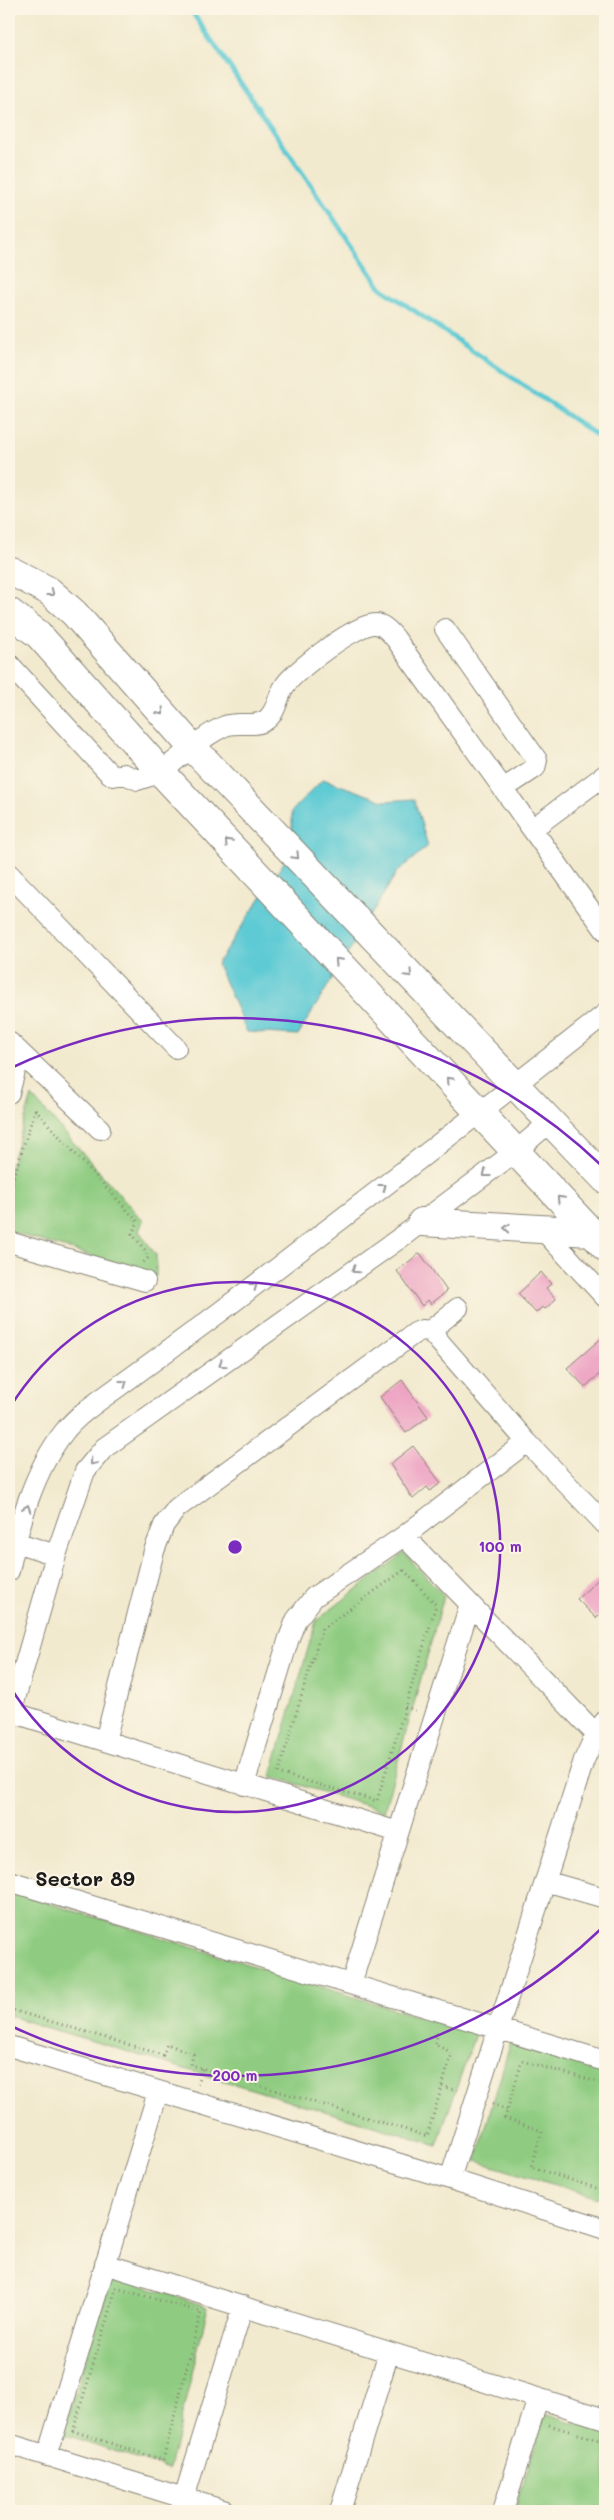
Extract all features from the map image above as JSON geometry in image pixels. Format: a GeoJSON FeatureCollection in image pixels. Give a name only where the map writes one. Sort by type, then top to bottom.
{"type":"FeatureCollection","features":[{"type":"Feature","properties":{"kind":"street"},"geometry":{"type":"LineString","coordinates":[[9,570],[49,591],[74,613],[192,747],[605,1179]]}},
{"type":"Feature","properties":{"kind":"street"},"geometry":{"type":"LineString","coordinates":[[9,612],[38,634],[161,772],[598,1239]]}},
{"type":"Feature","properties":{"kind":"street"},"geometry":{"type":"LineString","coordinates":[[9,664],[113,776],[124,774],[138,780],[161,772],[192,747],[224,726],[237,722],[263,722],[271,716],[286,684],[314,658],[361,628],[377,624],[386,628],[605,930]]}},
{"type":"Feature","properties":{"kind":"street"},"geometry":{"type":"LineString","coordinates":[[445,629],[537,760],[535,768],[503,789]]}},
{"type":"Feature","properties":{"kind":"street"},"geometry":{"type":"LineString","coordinates":[[532,829],[605,775]]}},
{"type":"Feature","properties":{"kind":"street"},"geometry":{"type":"LineString","coordinates":[[9,874],[176,1048]]}},
{"type":"Feature","properties":{"kind":"street"},"geometry":{"type":"LineString","coordinates":[[9,1571],[12,1541],[49,1452],[66,1430],[88,1409],[218,1314],[480,1114],[605,1014]]}},
{"type":"Feature","properties":{"kind":"street"},"geometry":{"type":"LineString","coordinates":[[9,1093],[14,1048]]}},
{"type":"Feature","properties":{"kind":"street"},"geometry":{"type":"LineString","coordinates":[[14,1048],[100,1129]]}},
{"type":"Feature","properties":{"kind":"street"},"geometry":{"type":"LineString","coordinates":[[398,1832],[104,1741],[10,1716],[56,1556],[85,1471],[104,1448],[422,1222],[515,1152],[551,1121]]}},
{"type":"Feature","properties":{"kind":"street"},"geometry":{"type":"LineString","coordinates":[[422,1222],[543,1230],[598,1239]]}},
{"type":"Feature","properties":{"kind":"street"},"geometry":{"type":"LineString","coordinates":[[543,1230],[605,1297]]}},
{"type":"Feature","properties":{"kind":"street"},"geometry":{"type":"LineString","coordinates":[[9,1242],[145,1281]]}},
{"type":"Feature","properties":{"kind":"street"},"geometry":{"type":"LineString","coordinates":[[430,1331],[458,1308]]}},
{"type":"Feature","properties":{"kind":"street"},"geometry":{"type":"LineString","coordinates":[[104,1741],[154,1551],[164,1525],[196,1493],[415,1333],[422,1330],[430,1331],[527,1442],[605,1524]]}},
{"type":"Feature","properties":{"kind":"street"},"geometry":{"type":"LineString","coordinates":[[244,1785],[289,1638],[304,1608],[314,1597],[404,1536],[527,1442]]}},
{"type":"Feature","properties":{"kind":"street"},"geometry":{"type":"LineString","coordinates":[[404,1536],[470,1604],[601,1727],[584,1760],[450,2179]]}},
{"type":"Feature","properties":{"kind":"street"},"geometry":{"type":"LineString","coordinates":[[12,1541],[56,1556]]}},
{"type":"Feature","properties":{"kind":"street"},"geometry":{"type":"LineString","coordinates":[[351,1984],[470,1604]]}},
{"type":"Feature","properties":{"kind":"street"},"geometry":{"type":"LineString","coordinates":[[9,1881],[605,2061]]}},
{"type":"Feature","properties":{"kind":"street"},"geometry":{"type":"LineString","coordinates":[[545,1881],[605,1898]]}},
{"type":"Feature","properties":{"kind":"street"},"geometry":{"type":"LineString","coordinates":[[9,2048],[450,2179],[605,2229]]}},
{"type":"Feature","properties":{"kind":"street"},"geometry":{"type":"LineString","coordinates":[[47,2456],[158,2092]]}},
{"type":"Feature","properties":{"kind":"street"},"geometry":{"type":"LineString","coordinates":[[105,2264],[605,2418]]}},
{"type":"Feature","properties":{"kind":"street"},"geometry":{"type":"LineString","coordinates":[[184,2498],[243,2306]]}},
{"type":"Feature","properties":{"kind":"street"},"geometry":{"type":"LineString","coordinates":[[340,2511],[389,2352]]}},
{"type":"Feature","properties":{"kind":"street"},"geometry":{"type":"LineString","coordinates":[[503,2511],[538,2398]]}},
{"type":"Feature","properties":{"kind":"street"},"geometry":{"type":"LineString","coordinates":[[9,2444],[226,2511]]}},
{"type":"Feature","properties":{"kind":"path"},"geometry":{"type":"LineString","coordinates":[[9,1191],[35,1110],[138,1222],[132,1234],[146,1251],[148,1258],[143,1263],[134,1260]]}},
{"type":"Feature","properties":{"kind":"path"},"geometry":{"type":"LineString","coordinates":[[9,1161],[18,1165]]}},
{"type":"Feature","properties":{"kind":"path"},"geometry":{"type":"LineString","coordinates":[[404,1570],[436,1605],[376,1801],[278,1773],[322,1629],[404,1570]]}},
{"type":"Feature","properties":{"kind":"path"},"geometry":{"type":"LineString","coordinates":[[9,2009],[163,2056],[167,2044],[193,2054],[191,2065],[427,2136],[452,2053],[435,2044],[438,2032],[429,2029]]}},
{"type":"Feature","properties":{"kind":"path"},"geometry":{"type":"LineString","coordinates":[[605,2084],[522,2061],[505,2118],[542,2131],[531,2167],[605,2191]]}},
{"type":"Feature","properties":{"kind":"path"},"geometry":{"type":"LineString","coordinates":[[116,2288],[201,2312],[163,2460],[72,2431],[116,2288]]}},
{"type":"Feature","properties":{"kind":"path"},"geometry":{"type":"LineString","coordinates":[[550,2424],[605,2442]]}},
{"type":"Feature","properties":{"kind":"green space"},"geometry":{"type":"Polygon","coordinates":[[[32,1096],[143,1221],[139,1231],[156,1255],[156,1276],[9,1231],[9,1171],[32,1096]]]}},
{"type":"Feature","properties":{"kind":"green space"},"geometry":{"type":"Polygon","coordinates":[[[404,1553],[444,1596],[384,1811],[271,1776],[316,1621],[404,1553]]]}},
{"type":"Feature","properties":{"kind":"green space"},"geometry":{"type":"Polygon","coordinates":[[[9,1891],[475,2034],[437,2145],[9,2016],[9,1891]]]}},
{"type":"Feature","properties":{"kind":"green space"},"geometry":{"type":"Polygon","coordinates":[[[512,2037],[605,2066],[605,2200],[476,2161],[512,2037]]]}},
{"type":"Feature","properties":{"kind":"green space"},"geometry":{"type":"Polygon","coordinates":[[[112,2275],[208,2307],[169,2469],[63,2434],[112,2275]]]}},
{"type":"Feature","properties":{"kind":"green space"},"geometry":{"type":"Polygon","coordinates":[[[545,2413],[605,2433],[605,2511],[515,2511],[545,2413]]]}},
{"type":"Feature","properties":{"kind":"water"},"geometry":{"type":"Polygon","coordinates":[[[323,779],[384,801],[414,799],[428,846],[397,872],[298,1035],[247,1032],[217,964],[292,850],[292,811],[323,779]]]}},
{"type":"Feature","properties":{"kind":"building"},"geometry":{"type":"Polygon","coordinates":[[[420,1253],[447,1291],[431,1304],[428,1300],[422,1306],[397,1271],[420,1253]]]}},
{"type":"Feature","properties":{"kind":"building"},"geometry":{"type":"Polygon","coordinates":[[[541,1272],[551,1284],[546,1288],[556,1299],[545,1309],[542,1307],[536,1313],[518,1294],[541,1272]]]}},
{"type":"Feature","properties":{"kind":"building"},"geometry":{"type":"Polygon","coordinates":[[[605,1335],[605,1369],[585,1387],[567,1368],[605,1335]]]}},
{"type":"Feature","properties":{"kind":"building"},"geometry":{"type":"Polygon","coordinates":[[[402,1380],[428,1417],[406,1433],[380,1397],[402,1380]]]}},
{"type":"Feature","properties":{"kind":"building"},"geometry":{"type":"Polygon","coordinates":[[[413,1446],[441,1483],[430,1491],[427,1487],[413,1499],[390,1464],[413,1446]]]}},
{"type":"Feature","properties":{"kind":"building"},"geometry":{"type":"Polygon","coordinates":[[[605,1573],[605,1610],[596,1618],[577,1599],[605,1573]]]}},
{"type":"Feature","properties":{"kind":"waterway"},"geometry":{"type":"LineString","coordinates":[[190,9],[381,288],[605,441]]}},
{"type":"Feature","properties":{"kind":"district","name":"Sector 89"},"geometry":{"type":"Point","coordinates":[85,1878]}}]}
